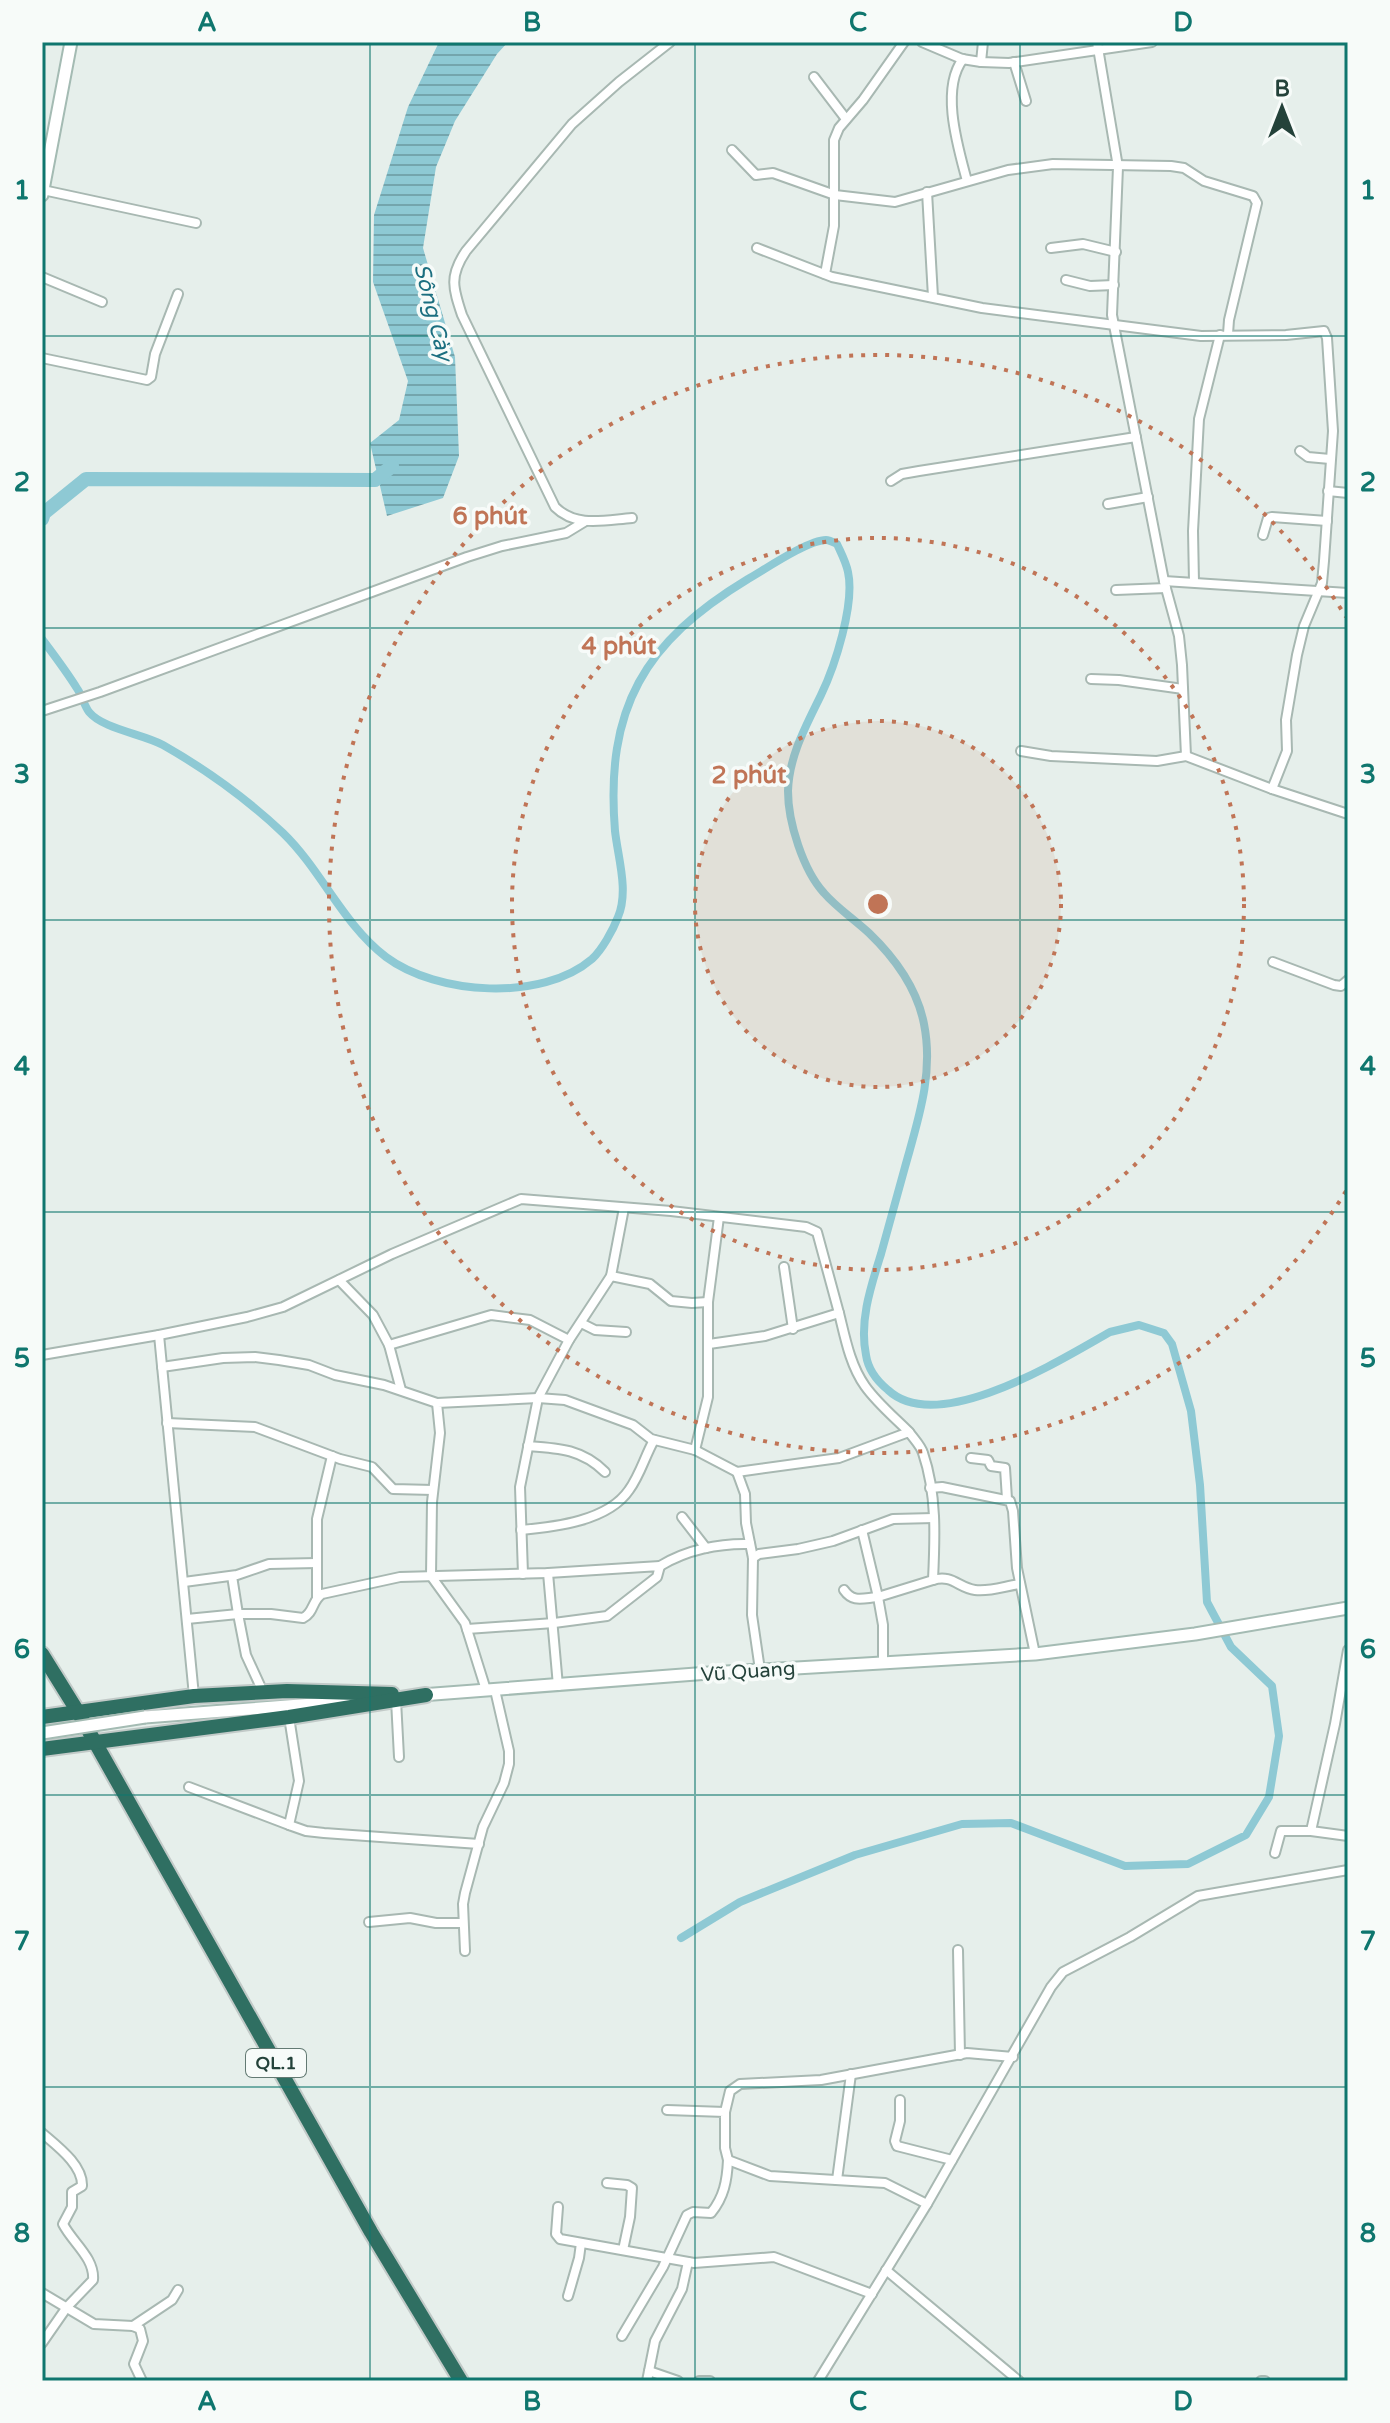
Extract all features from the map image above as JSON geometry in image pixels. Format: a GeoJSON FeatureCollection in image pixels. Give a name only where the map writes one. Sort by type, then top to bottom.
{"type":"FeatureCollection","features":[{"type":"Feature","properties":{"kind":"highway","name":"QL.1"},"geometry":{"type":"LineString","coordinates":[[42,1654],[78,1712],[371,2232],[461,2381]]}},
{"type":"Feature","properties":{"kind":"highway"},"geometry":{"type":"LineString","coordinates":[[42,1717],[194,1696],[263,1692],[426,1695]]}},
{"type":"Feature","properties":{"kind":"highway"},"geometry":{"type":"LineString","coordinates":[[42,1749],[289,1717],[426,1695]]}},
{"type":"Feature","properties":{"kind":"main road"},"geometry":{"type":"LineString","coordinates":[[43,188],[71,42]]}},
{"type":"Feature","properties":{"kind":"main road","name":"Vũ Quang"},"geometry":{"type":"LineString","coordinates":[[42,1733],[145,1717],[760,1670],[1035,1654],[1195,1634],[1348,1608]]}},
{"type":"Feature","properties":{"kind":"street"},"geometry":{"type":"LineString","coordinates":[[632,518],[585,521],[562,514],[550,501],[462,315],[455,291],[455,272],[473,241],[565,130],[670,42]]}},
{"type":"Feature","properties":{"kind":"street"},"geometry":{"type":"LineString","coordinates":[[825,274],[834,232],[835,135],[859,107],[904,42]]}},
{"type":"Feature","properties":{"kind":"street"},"geometry":{"type":"LineString","coordinates":[[922,42],[963,59],[981,62],[1014,62],[1097,46],[1152,42]]}},
{"type":"Feature","properties":{"kind":"street"},"geometry":{"type":"LineString","coordinates":[[981,62],[983,42]]}},
{"type":"Feature","properties":{"kind":"street"},"geometry":{"type":"LineString","coordinates":[[1097,46],[1118,167],[1112,315],[1165,584],[1179,636],[1186,756]]}},
{"type":"Feature","properties":{"kind":"street"},"geometry":{"type":"LineString","coordinates":[[963,59],[955,77],[953,102],[956,141],[967,181]]}},
{"type":"Feature","properties":{"kind":"street"},"geometry":{"type":"LineString","coordinates":[[1014,62],[1026,101]]}},
{"type":"Feature","properties":{"kind":"street"},"geometry":{"type":"LineString","coordinates":[[814,77],[846,119]]}},
{"type":"Feature","properties":{"kind":"street"},"geometry":{"type":"LineString","coordinates":[[732,150],[756,175],[773,173],[835,195],[895,202],[1008,170],[1053,164],[1178,167],[1198,179],[1256,198],[1257,208],[1229,320],[1199,419],[1193,531],[1194,582]]}},
{"type":"Feature","properties":{"kind":"street"},"geometry":{"type":"LineString","coordinates":[[43,188],[196,223]]}},
{"type":"Feature","properties":{"kind":"street"},"geometry":{"type":"LineString","coordinates":[[927,192],[933,297]]}},
{"type":"Feature","properties":{"kind":"street"},"geometry":{"type":"LineString","coordinates":[[1051,248],[1083,244],[1116,252]]}},
{"type":"Feature","properties":{"kind":"street"},"geometry":{"type":"LineString","coordinates":[[757,248],[825,274],[982,308],[1201,336],[1286,335],[1324,331],[1332,404],[1324,561],[1319,591],[1304,626],[1297,655],[1286,720],[1287,751],[1272,789]]}},
{"type":"Feature","properties":{"kind":"street"},"geometry":{"type":"LineString","coordinates":[[42,277],[102,302]]}},
{"type":"Feature","properties":{"kind":"street"},"geometry":{"type":"LineString","coordinates":[[1066,280],[1078,285],[1114,285]]}},
{"type":"Feature","properties":{"kind":"street"},"geometry":{"type":"LineString","coordinates":[[42,358],[147,380],[151,377],[155,354],[178,294]]}},
{"type":"Feature","properties":{"kind":"street"},"geometry":{"type":"LineString","coordinates":[[891,481],[902,474],[1136,437]]}},
{"type":"Feature","properties":{"kind":"street"},"geometry":{"type":"LineString","coordinates":[[1300,451],[1308,457],[1330,459]]}},
{"type":"Feature","properties":{"kind":"street"},"geometry":{"type":"LineString","coordinates":[[1328,491],[1348,493]]}},
{"type":"Feature","properties":{"kind":"street"},"geometry":{"type":"LineString","coordinates":[[1108,504],[1148,497]]}},
{"type":"Feature","properties":{"kind":"street"},"geometry":{"type":"LineString","coordinates":[[1263,535],[1268,518],[1272,517],[1327,521]]}},
{"type":"Feature","properties":{"kind":"street"},"geometry":{"type":"LineString","coordinates":[[42,711],[72,703],[467,557],[502,546],[566,533],[585,521]]}},
{"type":"Feature","properties":{"kind":"street"},"geometry":{"type":"LineString","coordinates":[[1116,590],[1194,582],[1348,593]]}},
{"type":"Feature","properties":{"kind":"street"},"geometry":{"type":"LineString","coordinates":[[1091,679],[1183,689]]}},
{"type":"Feature","properties":{"kind":"street"},"geometry":{"type":"LineString","coordinates":[[1021,751],[1051,756],[1157,761],[1186,756],[1348,814]]}},
{"type":"Feature","properties":{"kind":"street"},"geometry":{"type":"LineString","coordinates":[[1273,962],[1334,985],[1341,986],[1348,980]]}},
{"type":"Feature","properties":{"kind":"street"},"geometry":{"type":"LineString","coordinates":[[42,1355],[267,1312],[293,1303],[392,1254],[517,1200],[671,1211],[806,1227],[814,1230],[820,1239],[821,1253],[855,1368],[879,1403],[923,1450],[936,1527],[933,1580]]}},
{"type":"Feature","properties":{"kind":"street"},"geometry":{"type":"LineString","coordinates":[[523,1574],[520,1487],[538,1398],[569,1340],[611,1276],[624,1208]]}},
{"type":"Feature","properties":{"kind":"street"},"geometry":{"type":"LineString","coordinates":[[695,1450],[707,1405],[708,1302],[719,1217]]}},
{"type":"Feature","properties":{"kind":"street"},"geometry":{"type":"LineString","coordinates":[[784,1267],[793,1329]]}},
{"type":"Feature","properties":{"kind":"street"},"geometry":{"type":"LineString","coordinates":[[611,1276],[650,1284],[671,1301],[708,1302]]}},
{"type":"Feature","properties":{"kind":"street"},"geometry":{"type":"LineString","coordinates":[[339,1280],[367,1307],[389,1345],[401,1390]]}},
{"type":"Feature","properties":{"kind":"street"},"geometry":{"type":"LineString","coordinates":[[709,1344],[756,1338],[839,1313]]}},
{"type":"Feature","properties":{"kind":"street"},"geometry":{"type":"LineString","coordinates":[[389,1345],[491,1315],[530,1320],[569,1340]]}},
{"type":"Feature","properties":{"kind":"street"},"geometry":{"type":"LineString","coordinates":[[581,1323],[595,1330],[626,1332]]}},
{"type":"Feature","properties":{"kind":"street"},"geometry":{"type":"LineString","coordinates":[[159,1335],[194,1696]]}},
{"type":"Feature","properties":{"kind":"street"},"geometry":{"type":"LineString","coordinates":[[162,1367],[223,1358],[265,1358],[309,1365],[437,1403],[557,1399],[633,1425],[654,1440],[695,1450],[737,1472],[839,1458],[909,1432]]}},
{"type":"Feature","properties":{"kind":"street"},"geometry":{"type":"LineString","coordinates":[[437,1403],[439,1449],[433,1490],[431,1576],[465,1623],[509,1751],[504,1783],[489,1812],[463,1899],[465,1951]]}},
{"type":"Feature","properties":{"kind":"street"},"geometry":{"type":"LineString","coordinates":[[167,1423],[255,1427],[332,1456],[372,1467],[393,1489],[433,1490]]}},
{"type":"Feature","properties":{"kind":"street"},"geometry":{"type":"LineString","coordinates":[[521,1530],[567,1525],[613,1506],[630,1490],[654,1440]]}},
{"type":"Feature","properties":{"kind":"street"},"geometry":{"type":"LineString","coordinates":[[528,1446],[575,1452],[587,1457],[605,1472]]}},
{"type":"Feature","properties":{"kind":"street"},"geometry":{"type":"LineString","coordinates":[[187,1619],[238,1614],[303,1618],[309,1614],[317,1597],[317,1519],[332,1456]]}},
{"type":"Feature","properties":{"kind":"street"},"geometry":{"type":"LineString","coordinates":[[971,1458],[988,1460],[991,1466],[1005,1468],[1007,1499],[1013,1511],[1020,1584],[1035,1654]]}},
{"type":"Feature","properties":{"kind":"street"},"geometry":{"type":"LineString","coordinates":[[737,1472],[745,1494],[753,1558],[752,1615],[760,1670]]}},
{"type":"Feature","properties":{"kind":"street"},"geometry":{"type":"LineString","coordinates":[[930,1488],[942,1487],[1007,1499]]}},
{"type":"Feature","properties":{"kind":"street"},"geometry":{"type":"LineString","coordinates":[[682,1517],[706,1548]]}},
{"type":"Feature","properties":{"kind":"street"},"geometry":{"type":"LineString","coordinates":[[753,1558],[759,1554],[833,1541],[893,1519],[934,1518]]}},
{"type":"Feature","properties":{"kind":"street"},"geometry":{"type":"LineString","coordinates":[[862,1530],[883,1625],[883,1663]]}},
{"type":"Feature","properties":{"kind":"street"},"geometry":{"type":"LineString","coordinates":[[317,1597],[387,1579],[660,1566],[706,1548],[750,1544]]}},
{"type":"Feature","properties":{"kind":"street"},"geometry":{"type":"LineString","coordinates":[[184,1582],[232,1576],[269,1564],[317,1563]]}},
{"type":"Feature","properties":{"kind":"street"},"geometry":{"type":"LineString","coordinates":[[467,1629],[607,1616],[657,1577],[660,1566]]}},
{"type":"Feature","properties":{"kind":"street"},"geometry":{"type":"LineString","coordinates":[[548,1573],[558,1686]]}},
{"type":"Feature","properties":{"kind":"street"},"geometry":{"type":"LineString","coordinates":[[232,1576],[246,1655],[263,1692]]}},
{"type":"Feature","properties":{"kind":"street"},"geometry":{"type":"LineString","coordinates":[[844,1590],[854,1599],[878,1597],[933,1580],[950,1578],[973,1590],[1020,1584]]}},
{"type":"Feature","properties":{"kind":"street"},"geometry":{"type":"LineString","coordinates":[[1311,1831],[1344,1699],[1348,1650]]}},
{"type":"Feature","properties":{"kind":"street"},"geometry":{"type":"LineString","coordinates":[[396,1700],[399,1757]]}},
{"type":"Feature","properties":{"kind":"street"},"geometry":{"type":"LineString","coordinates":[[289,1717],[299,1781],[289,1825]]}},
{"type":"Feature","properties":{"kind":"street"},"geometry":{"type":"LineString","coordinates":[[189,1787],[306,1831],[479,1844]]}},
{"type":"Feature","properties":{"kind":"street"},"geometry":{"type":"LineString","coordinates":[[1275,1853],[1281,1831],[1348,1836]]}},
{"type":"Feature","properties":{"kind":"street"},"geometry":{"type":"LineString","coordinates":[[818,2381],[927,2204],[1051,1987],[1063,1972],[1130,1937],[1189,1900],[1207,1893],[1348,1870]]}},
{"type":"Feature","properties":{"kind":"street"},"geometry":{"type":"LineString","coordinates":[[369,1922],[410,1918],[436,1923],[463,1923]]}},
{"type":"Feature","properties":{"kind":"street"},"geometry":{"type":"LineString","coordinates":[[958,1950],[960,2055]]}},
{"type":"Feature","properties":{"kind":"street"},"geometry":{"type":"LineString","coordinates":[[622,2336],[638,2314],[687,2215],[693,2212],[711,2213],[719,2203],[727,2177],[725,2112],[730,2091],[740,2084],[821,2080],[960,2055],[978,2053],[1013,2057]]}},
{"type":"Feature","properties":{"kind":"street"},"geometry":{"type":"LineString","coordinates":[[837,2180],[851,2074]]}},
{"type":"Feature","properties":{"kind":"street"},"geometry":{"type":"LineString","coordinates":[[900,2100],[897,2146],[952,2160]]}},
{"type":"Feature","properties":{"kind":"street"},"geometry":{"type":"LineString","coordinates":[[667,2110],[725,2112]]}},
{"type":"Feature","properties":{"kind":"street"},"geometry":{"type":"LineString","coordinates":[[42,2133],[71,2161],[83,2180],[82,2186],[72,2192],[72,2207],[63,2224],[88,2260],[94,2277],[67,2307],[42,2343]]}},
{"type":"Feature","properties":{"kind":"street"},"geometry":{"type":"LineString","coordinates":[[728,2160],[770,2176],[872,2180],[885,2183],[927,2204]]}},
{"type":"Feature","properties":{"kind":"street"},"geometry":{"type":"LineString","coordinates":[[607,2183],[632,2188],[631,2213],[623,2250]]}},
{"type":"Feature","properties":{"kind":"street"},"geometry":{"type":"LineString","coordinates":[[558,2207],[557,2237],[688,2262],[774,2257],[872,2294]]}},
{"type":"Feature","properties":{"kind":"street"},"geometry":{"type":"LineString","coordinates":[[568,2296],[581,2243]]}},
{"type":"Feature","properties":{"kind":"street"},"geometry":{"type":"LineString","coordinates":[[647,2381],[655,2341],[682,2289],[688,2262]]}},
{"type":"Feature","properties":{"kind":"street"},"geometry":{"type":"LineString","coordinates":[[886,2270],[1019,2381]]}},
{"type":"Feature","properties":{"kind":"street"},"geometry":{"type":"LineString","coordinates":[[133,2326],[172,2300],[178,2290]]}},
{"type":"Feature","properties":{"kind":"street"},"geometry":{"type":"LineString","coordinates":[[42,2293],[98,2325],[140,2329],[144,2336],[134,2364],[142,2381]]}},
{"type":"Feature","properties":{"kind":"street"},"geometry":{"type":"LineString","coordinates":[[649,2371],[678,2381]]}},
{"type":"Feature","properties":{"kind":"street"},"geometry":{"type":"LineString","coordinates":[[699,2381],[710,2381]]}},
{"type":"Feature","properties":{"kind":"water"},"geometry":{"type":"Polygon","coordinates":[[[439,42],[508,42],[497,54],[455,121],[436,167],[423,248],[455,357],[459,456],[443,498],[387,516],[370,443],[399,420],[408,381],[373,282],[374,215],[408,107],[439,42]]]}},
{"type":"Feature","properties":{"kind":"waterway","name":"Sông Cày"},"geometry":{"type":"LineString","coordinates":[[42,519],[44,513],[86,479],[375,480],[392,466]]}},
{"type":"Feature","properties":{"kind":"waterway"},"geometry":{"type":"LineString","coordinates":[[42,639],[95,718],[163,745],[255,808],[297,848],[357,929],[386,957],[407,970],[460,986],[518,987],[571,973],[592,959],[616,922],[623,896],[615,831],[617,749],[625,714],[639,682],[658,654],[682,628],[748,579],[818,541],[837,544],[848,572],[849,601],[832,668],[791,766],[788,791],[791,817],[803,859],[816,883],[834,904],[879,943],[904,974],[921,1011],[927,1043],[926,1079],[919,1114],[867,1304],[864,1342],[869,1365],[888,1390],[910,1402],[937,1405],[1000,1389],[1110,1332],[1139,1325],[1164,1333],[1172,1344],[1191,1411],[1200,1485],[1207,1602],[1231,1647],[1272,1686],[1279,1736],[1269,1797],[1246,1835],[1188,1864],[1125,1866],[1011,1823],[962,1824],[855,1855],[740,1902],[681,1938]]}}]}
